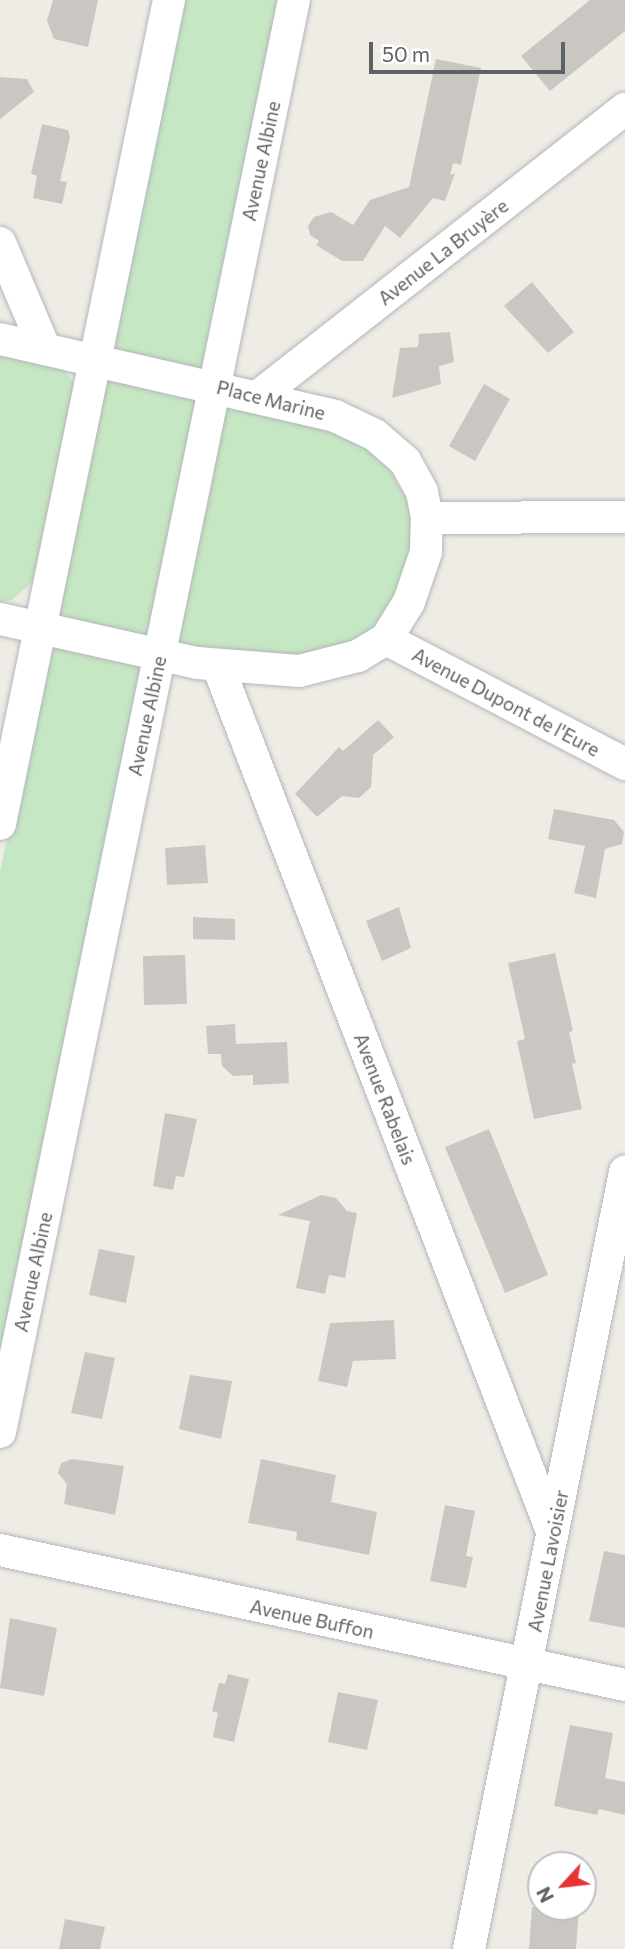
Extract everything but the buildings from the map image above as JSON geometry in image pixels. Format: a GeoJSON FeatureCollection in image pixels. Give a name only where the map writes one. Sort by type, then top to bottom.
{"type":"FeatureCollection","features":[{"type":"Feature","properties":{"kind":"street"},"geometry":{"type":"LineString","coordinates":[[0,824],[169,0]]}},
{"type":"Feature","properties":{"kind":"street","name":"Avenue Albine"},"geometry":{"type":"LineString","coordinates":[[0,1432],[294,0]]}},
{"type":"Feature","properties":{"kind":"street","name":"Avenue La Bruyère"},"geometry":{"type":"LineString","coordinates":[[260,395],[625,109]]}},
{"type":"Feature","properties":{"kind":"street"},"geometry":{"type":"LineString","coordinates":[[0,243],[44,347]]}},
{"type":"Feature","properties":{"kind":"street","name":"Place Marine"},"geometry":{"type":"LineString","coordinates":[[0,339],[260,395],[335,415],[374,435],[405,461],[422,492],[427,518],[426,552],[409,602],[386,639],[358,656],[299,671],[218,666],[0,619]]}},
{"type":"Feature","properties":{"kind":"street"},"geometry":{"type":"LineString","coordinates":[[427,518],[625,517]]}},
{"type":"Feature","properties":{"kind":"street","name":"Avenue Dupont de l'Eure"},"geometry":{"type":"LineString","coordinates":[[386,639],[625,764]]}},
{"type":"Feature","properties":{"kind":"street","name":"Avenue Rabelais"},"geometry":{"type":"LineString","coordinates":[[218,666],[552,1531]]}},
{"type":"Feature","properties":{"kind":"street","name":"Avenue Lavoisier"},"geometry":{"type":"LineString","coordinates":[[469,1949],[528,1666],[552,1531],[625,1172]]}},
{"type":"Feature","properties":{"kind":"street","name":"Avenue Buffon"},"geometry":{"type":"LineString","coordinates":[[0,1550],[625,1685]]}},
{"type":"Feature","properties":{"kind":"green space"},"geometry":{"type":"Polygon","coordinates":[[[180,0],[284,0],[0,1382],[0,872],[180,0]]]}},
{"type":"Feature","properties":{"kind":"green space"},"geometry":{"type":"Polygon","coordinates":[[[0,352],[60,364],[75,384],[35,580],[12,600],[0,602],[0,352]]]}},
{"type":"Feature","properties":{"kind":"green space"},"geometry":{"type":"Polygon","coordinates":[[[225,396],[366,442],[384,460],[415,513],[416,540],[385,627],[347,648],[267,660],[171,646],[225,396]]]}}]}
